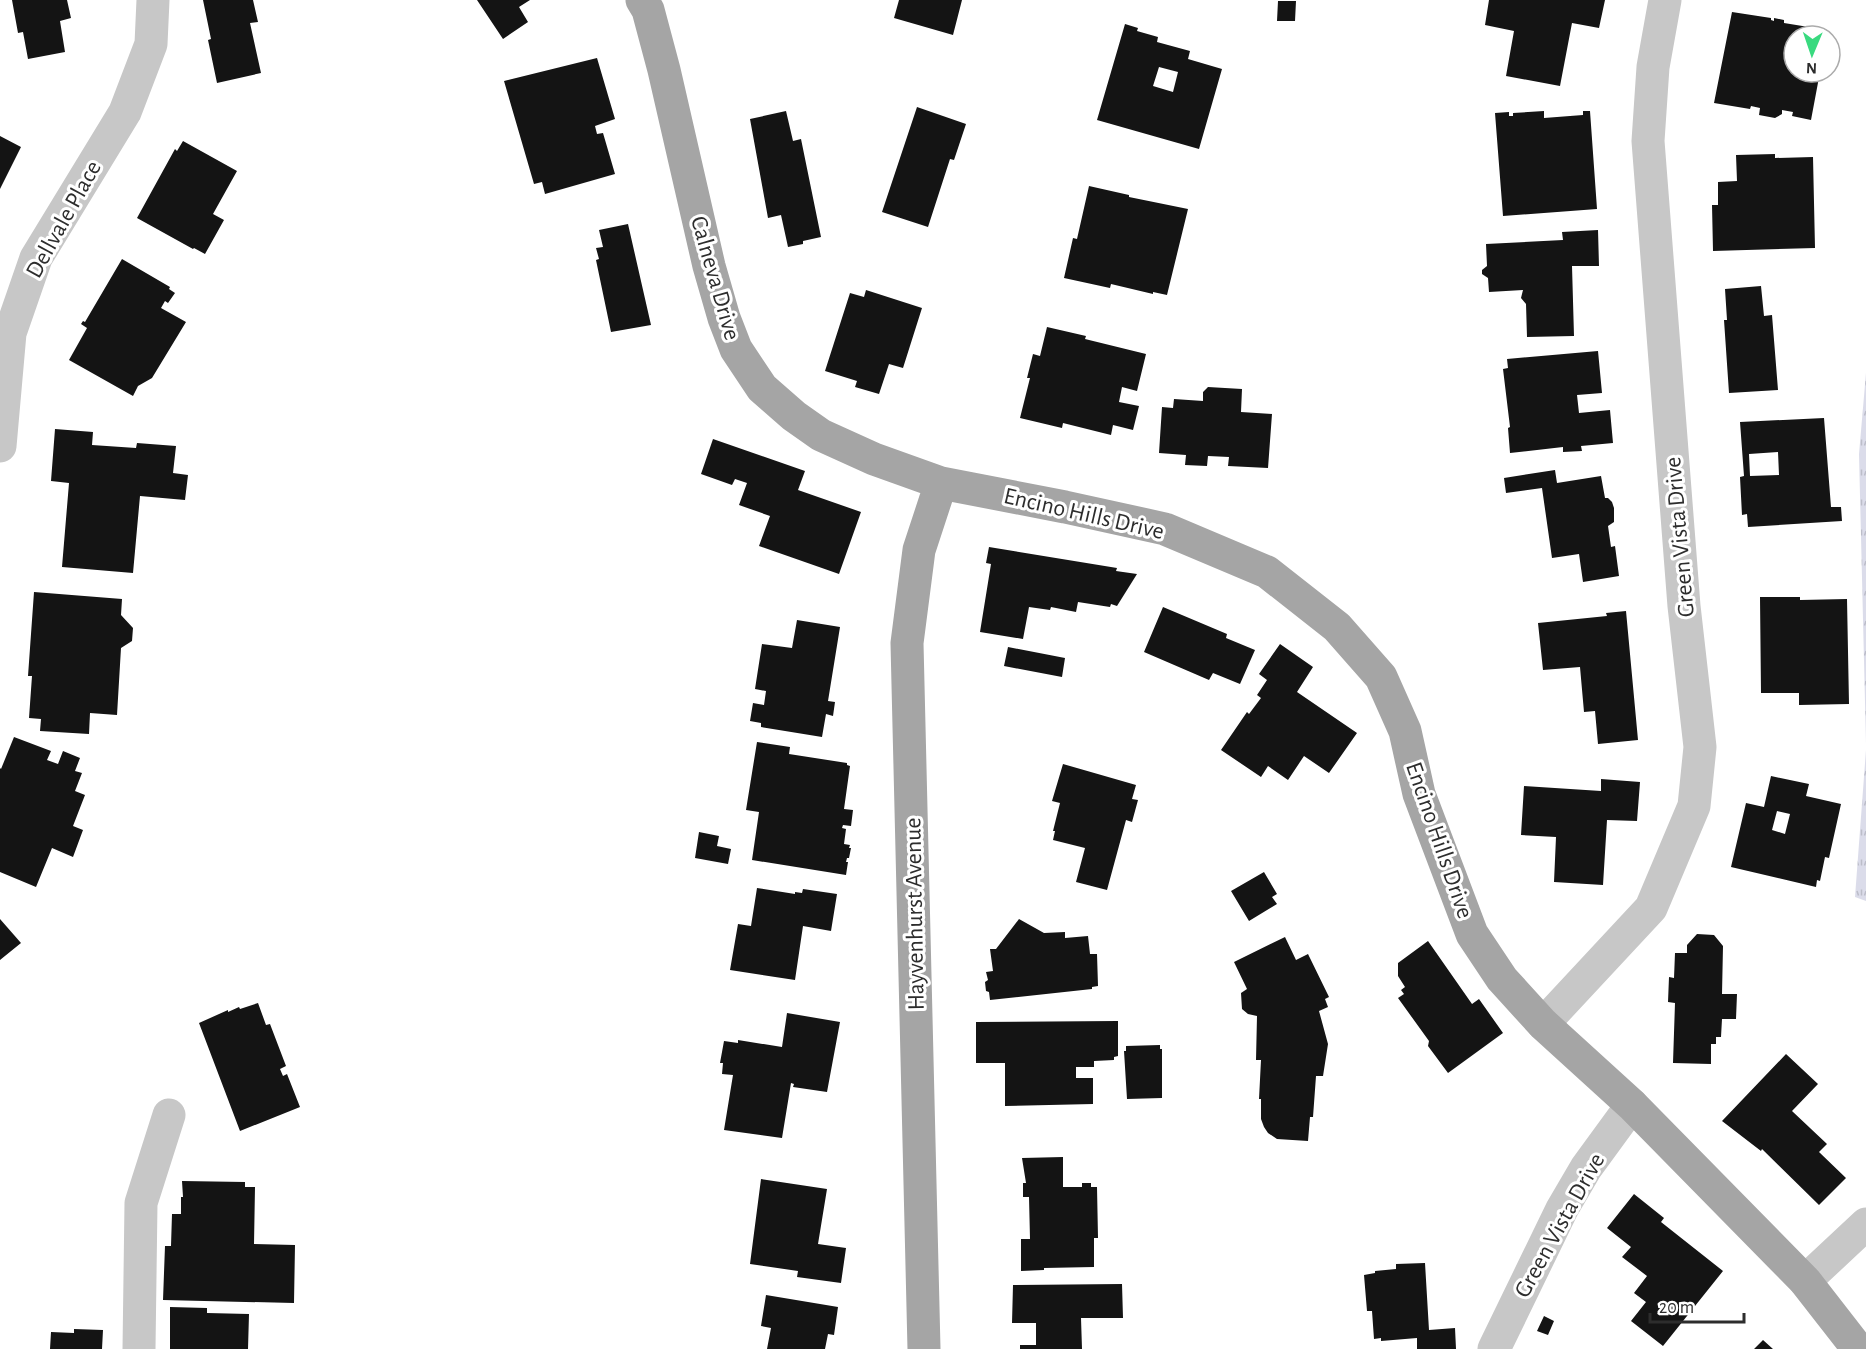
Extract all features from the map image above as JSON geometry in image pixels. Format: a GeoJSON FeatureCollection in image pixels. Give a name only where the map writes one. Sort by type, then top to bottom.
{"type":"FeatureCollection","features":[{"type":"Feature","properties":{"kind":"main road","name":"Calneva Drive"},"geometry":{"type":"LineString","coordinates":[[642,0],[648,10],[664,70],[709,266],[724,318],[736,349],[762,388],[794,416],[822,435],[874,459],[941,483]]}},
{"type":"Feature","properties":{"kind":"main road","name":"Encino Hills Drive"},"geometry":{"type":"LineString","coordinates":[[941,483],[1165,529],[1267,572],[1337,627],[1381,677],[1405,731],[1419,794],[1472,934],[1502,979],[1543,1024],[1632,1106],[1805,1281],[1858,1349]]}},
{"type":"Feature","properties":{"kind":"main road","name":"Hayvenhurst Avenue"},"geometry":{"type":"LineString","coordinates":[[924,1349],[908,643],[919,550],[941,483]]}},
{"type":"Feature","properties":{"kind":"street","name":"Dellvale Place"},"geometry":{"type":"LineString","coordinates":[[0,446],[10,333],[36,258],[124,112],[151,44],[153,0]]}},
{"type":"Feature","properties":{"kind":"street","name":"Green Vista Drive"},"geometry":{"type":"LineString","coordinates":[[1543,1024],[1651,908],[1694,806],[1700,747],[1684,606],[1648,141],[1653,67],[1665,0]]}},
{"type":"Feature","properties":{"kind":"street","name":"Green Vista Drive"},"geometry":{"type":"LineString","coordinates":[[1494,1349],[1562,1209],[1586,1167],[1632,1106]]}},
{"type":"Feature","properties":{"kind":"street"},"geometry":{"type":"LineString","coordinates":[[139,1349],[141,1203],[169,1115]]}},
{"type":"Feature","properties":{"kind":"street"},"geometry":{"type":"LineString","coordinates":[[1805,1281],[1866,1224]]}},
{"type":"Feature","properties":{"kind":"green space"},"geometry":{"type":"Polygon","coordinates":[[[1866,373],[1866,743],[1859,454],[1866,373]]]}},
{"type":"Feature","properties":{"kind":"green space"},"geometry":{"type":"Polygon","coordinates":[[[1866,750],[1866,901],[1855,897],[1866,750]]]}},
{"type":"Feature","properties":{"kind":"building"},"geometry":{"type":"Polygon","coordinates":[[[12,0],[67,0],[71,18],[60,21],[65,52],[28,59],[23,32],[18,33],[12,0]]]}},
{"type":"Feature","properties":{"kind":"building"},"geometry":{"type":"Polygon","coordinates":[[[203,0],[253,0],[258,22],[250,23],[261,73],[217,83],[203,0]]]}},
{"type":"Feature","properties":{"kind":"building"},"geometry":{"type":"Polygon","coordinates":[[[477,0],[530,0],[519,7],[528,22],[503,39],[477,0]]]}},
{"type":"Feature","properties":{"kind":"building"},"geometry":{"type":"Polygon","coordinates":[[[899,0],[962,0],[953,35],[894,18],[899,0]]]}},
{"type":"Feature","properties":{"kind":"building"},"geometry":{"type":"Polygon","coordinates":[[[1489,0],[1605,0],[1599,28],[1572,23],[1560,86],[1506,76],[1514,31],[1485,25],[1489,0]]]}},
{"type":"Feature","properties":{"kind":"building"},"geometry":{"type":"Polygon","coordinates":[[[1278,1],[1296,1],[1295,21],[1277,21],[1278,1]]]}},
{"type":"Feature","properties":{"kind":"building"},"geometry":{"type":"Polygon","coordinates":[[[1732,12],[1771,18],[1774,21],[1774,18],[1784,20],[1784,23],[1790,24],[1782,24],[1782,84],[1818,84],[1811,120],[1792,116],[1793,112],[1782,110],[1782,114],[1775,118],[1759,115],[1760,108],[1751,106],[1750,109],[1714,103],[1732,12]]]}},
{"type":"Feature","properties":{"kind":"building"},"geometry":{"type":"Polygon","coordinates":[[[1125,24],[1138,28],[1137,31],[1158,37],[1157,42],[1190,51],[1188,59],[1222,69],[1199,149],[1097,120],[1125,24]],[[1159,67],[1153,86],[1173,92],[1178,72],[1159,67]]]}},
{"type":"Feature","properties":{"kind":"building"},"geometry":{"type":"Polygon","coordinates":[[[597,58],[615,119],[595,126],[597,134],[603,133],[615,174],[545,194],[542,182],[534,184],[504,81],[597,58]]]}},
{"type":"Feature","properties":{"kind":"building"},"geometry":{"type":"Polygon","coordinates":[[[917,107],[966,124],[954,160],[950,159],[928,227],[882,212],[917,107]]]}},
{"type":"Feature","properties":{"kind":"building"},"geometry":{"type":"Polygon","coordinates":[[[786,111],[793,141],[801,139],[821,237],[788,247],[781,215],[768,218],[750,119],[786,111]]]}},
{"type":"Feature","properties":{"kind":"building"},"geometry":{"type":"Polygon","coordinates":[[[1544,111],[1544,118],[1583,115],[1583,111],[1590,111],[1597,209],[1503,216],[1495,113],[1509,112],[1509,116],[1513,116],[1513,113],[1544,111]]]}},
{"type":"Feature","properties":{"kind":"building"},"geometry":{"type":"Polygon","coordinates":[[[0,136],[21,147],[0,189],[0,136]]]}},
{"type":"Feature","properties":{"kind":"building"},"geometry":{"type":"Polygon","coordinates":[[[183,141],[237,171],[213,214],[224,220],[205,254],[137,218],[175,149],[177,151],[183,141]]]}},
{"type":"Feature","properties":{"kind":"building"},"geometry":{"type":"Polygon","coordinates":[[[1775,154],[1775,158],[1813,157],[1815,248],[1713,251],[1712,205],[1718,205],[1718,182],[1737,181],[1736,155],[1775,154]]]}},
{"type":"Feature","properties":{"kind":"building"},"geometry":{"type":"Polygon","coordinates":[[[1089,186],[1188,209],[1167,295],[1111,284],[1110,288],[1064,278],[1073,238],[1077,239],[1089,186]]]}},
{"type":"Feature","properties":{"kind":"building"},"geometry":{"type":"Polygon","coordinates":[[[628,224],[651,325],[611,332],[596,260],[599,259],[596,248],[603,247],[599,230],[628,224]]]}},
{"type":"Feature","properties":{"kind":"building"},"geometry":{"type":"Polygon","coordinates":[[[1598,230],[1599,266],[1572,266],[1574,336],[1527,337],[1526,304],[1521,298],[1523,290],[1489,292],[1488,278],[1482,274],[1482,270],[1487,266],[1486,244],[1563,240],[1562,232],[1598,230]]]}},
{"type":"Feature","properties":{"kind":"building"},"geometry":{"type":"Polygon","coordinates":[[[122,259],[170,287],[169,289],[175,293],[168,303],[165,301],[161,308],[186,322],[152,378],[138,386],[133,396],[69,360],[87,328],[81,324],[85,322],[122,259]]]}},
{"type":"Feature","properties":{"kind":"building"},"geometry":{"type":"Polygon","coordinates":[[[1761,286],[1764,316],[1772,315],[1778,390],[1729,393],[1724,320],[1727,320],[1725,289],[1761,286]]]}},
{"type":"Feature","properties":{"kind":"building"},"geometry":{"type":"Polygon","coordinates":[[[866,290],[922,308],[903,368],[889,364],[879,394],[855,387],[857,381],[825,371],[850,293],[864,297],[866,290]]]}},
{"type":"Feature","properties":{"kind":"building"},"geometry":{"type":"Polygon","coordinates":[[[1047,327],[1146,354],[1137,391],[1122,387],[1119,402],[1139,406],[1133,430],[1113,425],[1111,435],[1063,423],[1062,428],[1020,418],[1030,378],[1027,378],[1033,354],[1040,356],[1047,327]]]}},
{"type":"Feature","properties":{"kind":"building"},"geometry":{"type":"Polygon","coordinates":[[[1598,351],[1602,393],[1577,395],[1579,413],[1610,410],[1613,443],[1581,446],[1582,451],[1563,452],[1563,447],[1510,453],[1508,428],[1510,427],[1503,369],[1508,368],[1507,359],[1598,351]]]}},
{"type":"Feature","properties":{"kind":"building"},"geometry":{"type":"Polygon","coordinates":[[[1208,387],[1242,389],[1241,412],[1272,414],[1268,468],[1228,466],[1229,457],[1208,456],[1207,466],[1185,465],[1186,455],[1159,453],[1162,407],[1173,408],[1174,399],[1203,401],[1203,392],[1208,387]]]}},
{"type":"Feature","properties":{"kind":"building"},"geometry":{"type":"Polygon","coordinates":[[[1824,418],[1831,507],[1841,507],[1842,521],[1748,527],[1747,514],[1742,515],[1740,477],[1744,476],[1740,422],[1824,418]],[[1778,452],[1749,454],[1750,476],[1779,475],[1778,452]]]}},
{"type":"Feature","properties":{"kind":"building"},"geometry":{"type":"Polygon","coordinates":[[[55,429],[93,432],[92,445],[136,448],[137,443],[176,446],[173,473],[188,475],[185,500],[140,496],[133,573],[62,567],[69,483],[51,481],[55,429]]]}},
{"type":"Feature","properties":{"kind":"building"},"geometry":{"type":"Polygon","coordinates":[[[713,439],[805,471],[798,490],[861,512],[839,574],[759,546],[770,516],[739,505],[747,483],[735,479],[732,485],[701,474],[713,439]]]}},
{"type":"Feature","properties":{"kind":"building"},"geometry":{"type":"Polygon","coordinates":[[[1555,470],[1557,483],[1601,476],[1605,498],[1612,502],[1614,508],[1614,522],[1608,526],[1611,547],[1615,546],[1619,576],[1583,582],[1579,554],[1552,558],[1542,488],[1506,493],[1504,478],[1555,470]]]}},
{"type":"Feature","properties":{"kind":"building"},"geometry":{"type":"Polygon","coordinates":[[[989,547],[1117,568],[1116,571],[1137,574],[1117,606],[1078,602],[1076,612],[1051,607],[1050,610],[1029,607],[1023,639],[980,632],[991,564],[986,563],[989,547]]]}},
{"type":"Feature","properties":{"kind":"building"},"geometry":{"type":"Polygon","coordinates":[[[34,592],[122,599],[121,615],[133,628],[132,641],[121,648],[117,715],[90,713],[89,734],[40,731],[41,719],[29,718],[32,676],[28,676],[34,592]]]}},
{"type":"Feature","properties":{"kind":"building"},"geometry":{"type":"Polygon","coordinates":[[[1760,597],[1800,597],[1800,600],[1847,599],[1849,704],[1799,705],[1799,693],[1761,693],[1760,597]]]}},
{"type":"Feature","properties":{"kind":"building"},"geometry":{"type":"Polygon","coordinates":[[[1163,607],[1227,634],[1226,638],[1255,650],[1240,684],[1213,673],[1209,680],[1144,652],[1163,607]]]}},
{"type":"Feature","properties":{"kind":"building"},"geometry":{"type":"Polygon","coordinates":[[[1626,611],[1638,740],[1598,744],[1595,711],[1584,712],[1580,667],[1543,670],[1538,623],[1607,616],[1606,613],[1626,611]]]}},
{"type":"Feature","properties":{"kind":"building"},"geometry":{"type":"Polygon","coordinates":[[[797,620],[840,627],[828,701],[835,702],[833,716],[826,714],[822,737],[761,727],[761,723],[750,721],[753,703],[764,705],[766,691],[755,689],[762,644],[792,648],[797,620]]]}},
{"type":"Feature","properties":{"kind":"building"},"geometry":{"type":"Polygon","coordinates":[[[1280,644],[1313,667],[1297,692],[1357,733],[1329,773],[1304,756],[1288,780],[1268,766],[1261,777],[1221,750],[1247,712],[1249,714],[1261,698],[1257,695],[1267,680],[1259,674],[1280,644]]]}},
{"type":"Feature","properties":{"kind":"building"},"geometry":{"type":"Polygon","coordinates":[[[1008,647],[1065,658],[1062,677],[1004,666],[1008,647]]]}},
{"type":"Feature","properties":{"kind":"building"},"geometry":{"type":"Polygon","coordinates":[[[14,737],[51,751],[47,760],[58,764],[63,751],[80,758],[75,771],[82,773],[75,791],[85,795],[73,826],[83,830],[73,857],[52,848],[36,887],[0,872],[0,768],[14,737]]]}},
{"type":"Feature","properties":{"kind":"building"},"geometry":{"type":"Polygon","coordinates":[[[757,742],[790,747],[789,754],[847,763],[850,766],[844,809],[853,810],[851,826],[843,825],[842,828],[846,829],[844,844],[850,845],[849,848],[851,848],[846,862],[848,862],[846,875],[752,860],[759,812],[746,810],[757,742]]]}},
{"type":"Feature","properties":{"kind":"building"},"geometry":{"type":"Polygon","coordinates":[[[1063,764],[1136,785],[1132,799],[1138,800],[1132,822],[1126,820],[1107,890],[1076,882],[1085,848],[1053,840],[1060,803],[1052,801],[1063,764]]]}},
{"type":"Feature","properties":{"kind":"building"},"geometry":{"type":"Polygon","coordinates":[[[1771,776],[1809,784],[1806,796],[1841,804],[1829,858],[1825,857],[1820,881],[1817,880],[1816,887],[1731,867],[1746,803],[1764,807],[1771,776]],[[1777,811],[1772,830],[1785,834],[1790,814],[1777,811]]]}},
{"type":"Feature","properties":{"kind":"building"},"geometry":{"type":"Polygon","coordinates":[[[1601,779],[1640,782],[1637,821],[1607,820],[1603,885],[1554,882],[1556,837],[1521,835],[1524,786],[1601,791],[1601,779]]]}},
{"type":"Feature","properties":{"kind":"building"},"geometry":{"type":"Polygon","coordinates":[[[699,832],[719,836],[717,846],[731,849],[728,864],[695,858],[699,832]]]}},
{"type":"Feature","properties":{"kind":"building"},"geometry":{"type":"Polygon","coordinates":[[[1264,872],[1277,894],[1272,897],[1277,904],[1249,921],[1231,891],[1264,872]]]}},
{"type":"Feature","properties":{"kind":"building"},"geometry":{"type":"Polygon","coordinates":[[[757,888],[795,894],[795,892],[802,893],[803,889],[837,894],[831,931],[803,926],[795,980],[730,970],[738,924],[751,926],[757,888]]]}},
{"type":"Feature","properties":{"kind":"building"},"geometry":{"type":"Polygon","coordinates":[[[0,919],[21,943],[0,960],[0,919]]]}},
{"type":"Feature","properties":{"kind":"building"},"geometry":{"type":"Polygon","coordinates":[[[1019,919],[1044,933],[1065,932],[1065,938],[1088,936],[1090,954],[1097,954],[1098,986],[1092,989],[990,1000],[985,982],[988,980],[986,972],[993,971],[990,949],[996,949],[1019,919]]]}},
{"type":"Feature","properties":{"kind":"building"},"geometry":{"type":"Polygon","coordinates":[[[1697,934],[1714,935],[1723,946],[1722,994],[1737,994],[1736,1019],[1722,1019],[1721,1037],[1716,1037],[1716,1044],[1711,1044],[1711,1064],[1673,1063],[1675,1003],[1668,1002],[1669,977],[1674,978],[1675,953],[1687,953],[1687,945],[1697,934]]]}},
{"type":"Feature","properties":{"kind":"building"},"geometry":{"type":"Polygon","coordinates":[[[1285,937],[1296,960],[1308,954],[1329,997],[1325,999],[1328,1007],[1319,1011],[1328,1044],[1323,1076],[1316,1076],[1313,1117],[1310,1117],[1308,1141],[1277,1139],[1264,1127],[1261,1119],[1261,1099],[1259,1099],[1261,1060],[1256,1060],[1257,1016],[1248,1014],[1242,1009],[1241,993],[1247,989],[1234,962],[1285,937]]]}},
{"type":"Feature","properties":{"kind":"building"},"geometry":{"type":"Polygon","coordinates":[[[1428,941],[1472,1004],[1479,999],[1503,1033],[1448,1073],[1428,1046],[1429,1041],[1398,998],[1404,994],[1401,990],[1405,987],[1398,976],[1398,963],[1428,941]]]}},
{"type":"Feature","properties":{"kind":"building"},"geometry":{"type":"Polygon","coordinates":[[[258,1003],[266,1025],[270,1024],[286,1066],[280,1069],[283,1076],[287,1074],[300,1107],[240,1131],[199,1023],[228,1010],[228,1012],[258,1003]]]}},
{"type":"Feature","properties":{"kind":"building"},"geometry":{"type":"Polygon","coordinates":[[[787,1013],[840,1022],[827,1092],[793,1087],[794,1084],[791,1083],[782,1138],[724,1130],[733,1075],[722,1074],[723,1063],[720,1063],[724,1041],[738,1043],[738,1040],[782,1047],[787,1013]]]}},
{"type":"Feature","properties":{"kind":"building"},"geometry":{"type":"Polygon","coordinates":[[[1118,1021],[1118,1056],[1114,1057],[1114,1060],[1094,1061],[1094,1067],[1076,1067],[1076,1078],[1093,1078],[1093,1104],[1005,1106],[1005,1063],[976,1063],[976,1022],[1118,1021]]]}},
{"type":"Feature","properties":{"kind":"building"},"geometry":{"type":"Polygon","coordinates":[[[1160,1045],[1162,1049],[1162,1098],[1127,1099],[1124,1051],[1126,1051],[1126,1046],[1160,1045]]]}},
{"type":"Feature","properties":{"kind":"building"},"geometry":{"type":"Polygon","coordinates":[[[1786,1054],[1818,1084],[1792,1111],[1827,1144],[1819,1152],[1846,1178],[1819,1205],[1762,1149],[1761,1151],[1722,1121],[1786,1054]]]}},
{"type":"Feature","properties":{"kind":"building"},"geometry":{"type":"Polygon","coordinates":[[[1063,1157],[1063,1187],[1082,1187],[1082,1183],[1091,1183],[1091,1187],[1097,1187],[1098,1238],[1094,1238],[1094,1267],[1021,1271],[1021,1239],[1030,1239],[1029,1197],[1023,1197],[1023,1183],[1026,1183],[1022,1158],[1063,1157]]]}},
{"type":"Feature","properties":{"kind":"building"},"geometry":{"type":"Polygon","coordinates":[[[761,1179],[827,1189],[818,1244],[846,1248],[841,1283],[797,1277],[798,1271],[750,1264],[761,1179]]]}},
{"type":"Feature","properties":{"kind":"building"},"geometry":{"type":"Polygon","coordinates":[[[182,1181],[245,1182],[245,1187],[255,1187],[254,1244],[295,1245],[294,1303],[163,1300],[165,1246],[171,1246],[172,1214],[181,1214],[182,1181]]]}},
{"type":"Feature","properties":{"kind":"building"},"geometry":{"type":"Polygon","coordinates":[[[1634,1194],[1664,1218],[1661,1222],[1723,1271],[1663,1346],[1631,1321],[1646,1302],[1634,1293],[1647,1276],[1622,1257],[1631,1247],[1607,1228],[1634,1194]]]}},
{"type":"Feature","properties":{"kind":"building"},"geometry":{"type":"Polygon","coordinates":[[[1425,1263],[1429,1330],[1455,1328],[1456,1349],[1417,1349],[1417,1338],[1381,1341],[1381,1338],[1374,1339],[1372,1311],[1367,1311],[1364,1275],[1375,1273],[1375,1271],[1396,1269],[1396,1264],[1425,1263]]]}},
{"type":"Feature","properties":{"kind":"building"},"geometry":{"type":"Polygon","coordinates":[[[1122,1284],[1123,1318],[1081,1318],[1082,1349],[1020,1349],[1020,1345],[1036,1345],[1036,1323],[1012,1323],[1013,1285],[1122,1284]]]}},
{"type":"Feature","properties":{"kind":"building"},"geometry":{"type":"Polygon","coordinates":[[[766,1295],[838,1307],[834,1335],[828,1334],[825,1349],[767,1349],[771,1328],[761,1326],[766,1295]]]}},
{"type":"Feature","properties":{"kind":"building"},"geometry":{"type":"Polygon","coordinates":[[[170,1307],[207,1308],[207,1313],[249,1314],[248,1349],[170,1349],[170,1307]]]}},
{"type":"Feature","properties":{"kind":"building"},"geometry":{"type":"Polygon","coordinates":[[[1544,1316],[1554,1321],[1548,1335],[1537,1331],[1544,1316]]]}},
{"type":"Feature","properties":{"kind":"building"},"geometry":{"type":"Polygon","coordinates":[[[74,1329],[103,1330],[102,1349],[50,1349],[51,1332],[74,1333],[74,1329]]]}},
{"type":"Feature","properties":{"kind":"building"},"geometry":{"type":"Polygon","coordinates":[[[1763,1340],[1773,1349],[1754,1349],[1763,1340]]]}}]}
